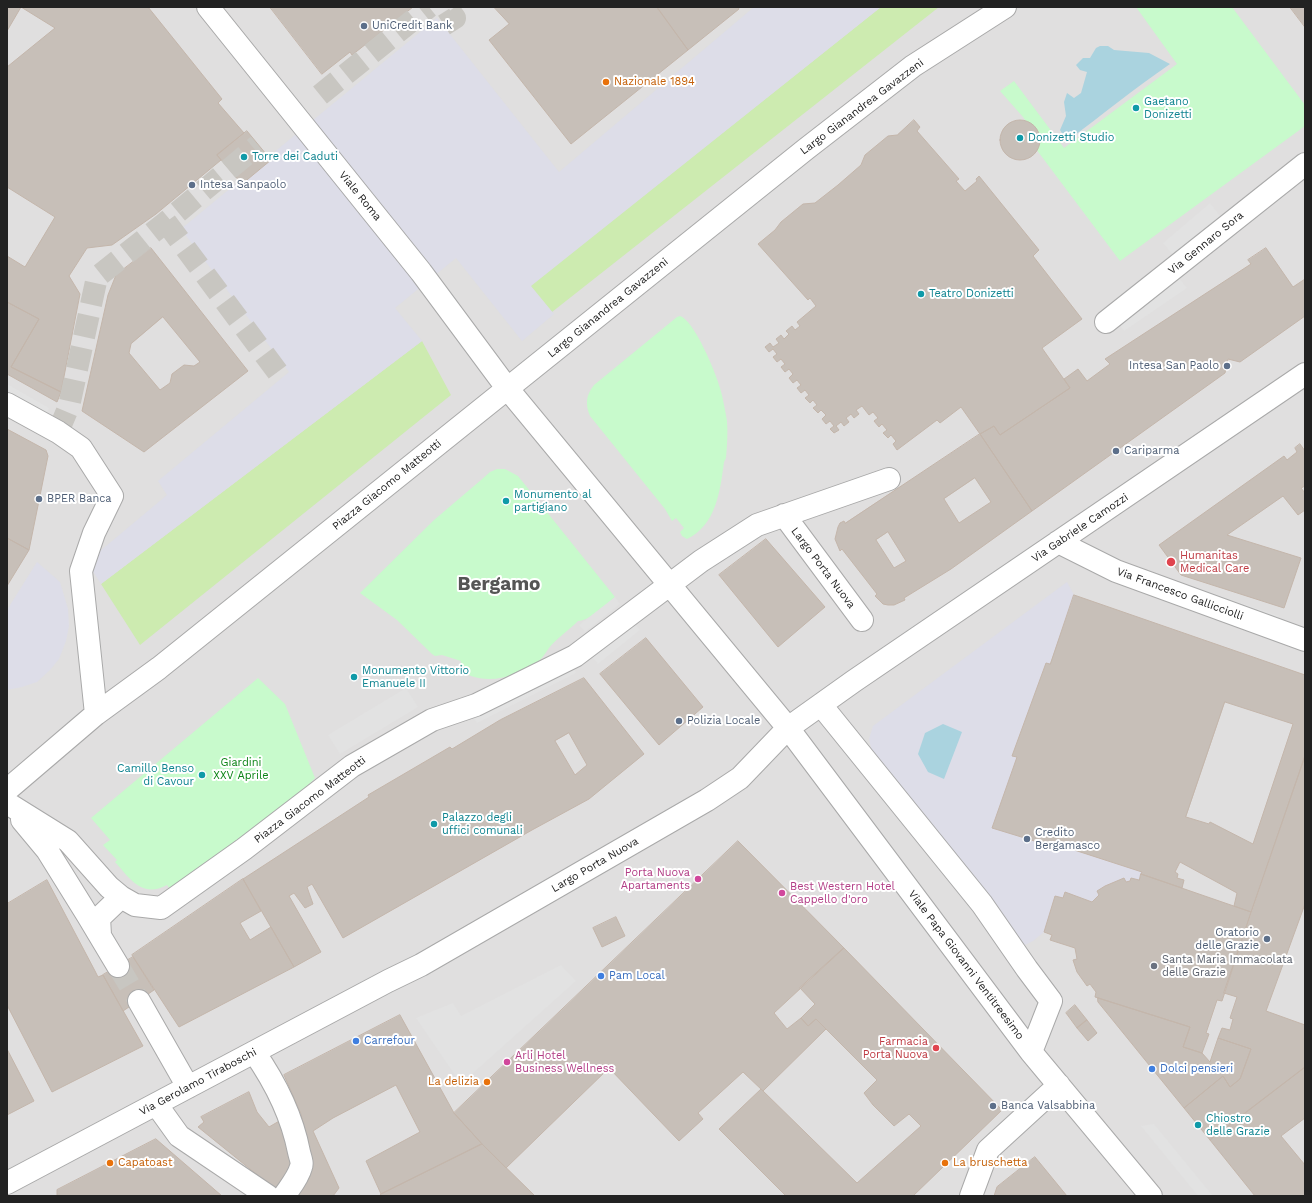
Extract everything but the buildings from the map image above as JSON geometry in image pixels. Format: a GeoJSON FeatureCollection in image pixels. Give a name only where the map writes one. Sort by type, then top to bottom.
{"type":"FeatureCollection","features":[{"type":"Feature","properties":{"kind":"street","name":"Viale Roma"},"geometry":{"type":"LineString","coordinates":[[208,7],[416,266],[507,388]]}},
{"type":"Feature","properties":{"kind":"street","name":"Largo Gianandrea Gavazzeni"},"geometry":{"type":"LineString","coordinates":[[507,388],[806,149],[907,71],[1005,7]]}},
{"type":"Feature","properties":{"kind":"street","name":"Via Gennaro Sora"},"geometry":{"type":"LineString","coordinates":[[1106,322],[1305,164]]}},
{"type":"Feature","properties":{"kind":"street","name":"Via Gabriele Camozzi"},"geometry":{"type":"LineString","coordinates":[[854,681],[1305,374]]}},
{"type":"Feature","properties":{"kind":"street"},"geometry":{"type":"LineString","coordinates":[[507,388],[788,728]]}},
{"type":"Feature","properties":{"kind":"street","name":"Piazza Giacomo Matteotti"},"geometry":{"type":"LineString","coordinates":[[7,790],[96,714],[159,668],[507,388]]}},
{"type":"Feature","properties":{"kind":"street"},"geometry":{"type":"LineString","coordinates":[[7,404],[58,432],[81,448],[112,496],[94,533],[81,571],[96,714]]}},
{"type":"Feature","properties":{"kind":"street","name":"Piazza Giacomo Matteotti"},"geometry":{"type":"LineString","coordinates":[[7,804],[68,842],[109,887],[122,897],[135,905],[161,908],[244,849],[352,766],[432,720],[476,705],[575,656],[669,584],[738,536],[757,525],[889,479]]}},
{"type":"Feature","properties":{"kind":"street","name":"Largo Porta Nuova"},"geometry":{"type":"LineString","coordinates":[[784,516],[862,620]]}},
{"type":"Feature","properties":{"kind":"street","name":"Via Francesco Gallicciolli"},"geometry":{"type":"LineString","coordinates":[[1058,542],[1116,571],[1305,640]]}},
{"type":"Feature","properties":{"kind":"street","name":"Largo Porta Nuova"},"geometry":{"type":"LineString","coordinates":[[388,981],[421,965],[707,800],[740,778],[788,728],[854,681]]}},
{"type":"Feature","properties":{"kind":"street"},"geometry":{"type":"LineString","coordinates":[[821,705],[982,904],[1051,1000],[1032,1052]]}},
{"type":"Feature","properties":{"kind":"street","name":"Viale Papa Giovanni Ventitreesimo"},"geometry":{"type":"LineString","coordinates":[[788,728],[1032,1052],[1150,1196]]}},
{"type":"Feature","properties":{"kind":"street"},"geometry":{"type":"LineString","coordinates":[[7,804],[47,850],[118,966]]}},
{"type":"Feature","properties":{"kind":"street"},"geometry":{"type":"LineString","coordinates":[[100,935],[99,918],[122,897]]}},
{"type":"Feature","properties":{"kind":"street","name":"Via Gerolamo Tiraboschi"},"geometry":{"type":"LineString","coordinates":[[10,1187],[156,1104],[388,981]]}},
{"type":"Feature","properties":{"kind":"street"},"geometry":{"type":"LineString","coordinates":[[139,1000],[188,1087]]}},
{"type":"Feature","properties":{"kind":"street"},"geometry":{"type":"LineString","coordinates":[[254,1052],[265,1068],[289,1113],[297,1139],[302,1166],[293,1184],[284,1196]]}},
{"type":"Feature","properties":{"kind":"street"},"geometry":{"type":"LineString","coordinates":[[971,1196],[988,1150],[1059,1084]]}},
{"type":"Feature","properties":{"kind":"street"},"geometry":{"type":"LineString","coordinates":[[156,1104],[179,1136],[268,1196]]}},
{"type":"Feature","properties":{"kind":"shaded area"},"geometry":{"type":"Polygon","coordinates":[[[7,7],[1305,7],[1305,1196],[7,1196],[7,7]]]}},
{"type":"Feature","properties":{"kind":"shaded area"},"geometry":{"type":"Polygon","coordinates":[[[754,7],[881,7],[531,286],[554,314],[522,341],[456,258],[395,308],[422,341],[101,584],[87,562],[167,495],[158,481],[289,372],[181,229],[437,18],[559,172],[754,7]]]}},
{"type":"Feature","properties":{"kind":"shaded area"},"geometry":{"type":"Polygon","coordinates":[[[1210,203],[1224,221],[1177,260],[1163,243],[1210,203]]]}},
{"type":"Feature","properties":{"kind":"shaded area"},"geometry":{"type":"Polygon","coordinates":[[[1178,277],[1187,288],[1124,331],[1116,320],[1178,277]]]}},
{"type":"Feature","properties":{"kind":"shaded area"},"geometry":{"type":"Polygon","coordinates":[[[7,384],[49,408],[45,416],[7,395],[7,384]]]}},
{"type":"Feature","properties":{"kind":"shaded area"},"geometry":{"type":"Polygon","coordinates":[[[37,562],[60,582],[68,609],[69,626],[66,641],[59,659],[37,682],[7,690],[7,610],[37,562]]]}},
{"type":"Feature","properties":{"kind":"shaded area"},"geometry":{"type":"Polygon","coordinates":[[[1067,582],[1074,595],[1050,664],[1046,663],[1012,755],[1017,757],[1064,850],[1065,847],[1142,872],[1139,880],[1132,878],[1130,881],[1126,882],[1124,878],[1105,886],[1097,891],[1099,895],[1092,902],[1065,892],[1063,898],[1055,896],[1044,932],[1033,941],[1025,945],[872,752],[869,739],[873,726],[1067,582]]]}},
{"type":"Feature","properties":{"kind":"shaded area"},"geometry":{"type":"Polygon","coordinates":[[[1183,583],[1279,616],[1276,625],[1173,588],[1183,583]]]}},
{"type":"Feature","properties":{"kind":"shaded area"},"geometry":{"type":"Polygon","coordinates":[[[615,597],[620,604],[585,632],[579,625],[615,597]]]}},
{"type":"Feature","properties":{"kind":"shaded area"},"geometry":{"type":"Polygon","coordinates":[[[634,623],[640,630],[598,664],[592,657],[634,623]]]}},
{"type":"Feature","properties":{"kind":"shaded area"},"geometry":{"type":"Polygon","coordinates":[[[572,665],[576,673],[477,723],[473,716],[572,665]]]}},
{"type":"Feature","properties":{"kind":"shaded area"},"geometry":{"type":"Polygon","coordinates":[[[406,688],[418,707],[340,754],[328,735],[406,688]]]}},
{"type":"Feature","properties":{"kind":"shaded area"},"geometry":{"type":"Polygon","coordinates":[[[561,965],[576,981],[461,1084],[416,1018],[453,1003],[461,1016],[561,965]]]}},
{"type":"Feature","properties":{"kind":"shaded area"},"geometry":{"type":"Polygon","coordinates":[[[1154,1124],[1213,1196],[1198,1196],[1141,1126],[1154,1124]]]}},
{"type":"Feature","properties":{"kind":"green space"},"geometry":{"type":"Polygon","coordinates":[[[881,7],[939,7],[552,312],[530,286],[881,7]]]}},
{"type":"Feature","properties":{"kind":"green space"},"geometry":{"type":"Polygon","coordinates":[[[1136,7],[1232,7],[1305,105],[1305,126],[1120,261],[1036,149],[1037,137],[1023,117],[1000,91],[1014,81],[1064,148],[1177,64],[1136,7]]]}},
{"type":"Feature","properties":{"kind":"green space"},"geometry":{"type":"Polygon","coordinates":[[[680,316],[692,327],[704,348],[718,381],[727,421],[726,458],[715,506],[704,525],[697,533],[687,539],[682,536],[680,532],[684,528],[676,518],[672,521],[665,509],[590,416],[587,408],[589,392],[594,385],[680,316]]]}},
{"type":"Feature","properties":{"kind":"green space"},"geometry":{"type":"Polygon","coordinates":[[[422,341],[451,395],[140,645],[101,584],[422,341]]]}},
{"type":"Feature","properties":{"kind":"green space"},"geometry":{"type":"Polygon","coordinates":[[[497,469],[505,469],[518,476],[615,597],[592,616],[578,621],[549,648],[540,660],[533,665],[507,677],[489,679],[466,674],[461,666],[461,661],[442,655],[435,656],[432,654],[397,620],[360,593],[434,520],[490,472],[497,469]]]}},
{"type":"Feature","properties":{"kind":"green space","name":"Giardini XXV Aprile"},"geometry":{"type":"Polygon","coordinates":[[[258,678],[285,704],[315,778],[290,804],[170,889],[167,885],[151,889],[138,885],[126,875],[115,862],[117,860],[103,845],[110,840],[91,818],[258,678]]]}},
{"type":"Feature","properties":{"kind":"water"},"geometry":{"type":"Polygon","coordinates":[[[1100,46],[1108,46],[1114,50],[1149,53],[1170,64],[1067,141],[1060,130],[1066,116],[1064,102],[1067,93],[1074,98],[1081,93],[1087,72],[1080,70],[1076,65],[1083,58],[1090,58],[1096,48],[1100,46]]]}},
{"type":"Feature","properties":{"kind":"water"},"geometry":{"type":"Polygon","coordinates":[[[943,724],[962,732],[944,779],[928,772],[918,754],[925,733],[943,724]]]}},
{"type":"Feature","properties":{"kind":"tunnel"},"geometry":{"type":"LineString","coordinates":[[320,95],[429,7]]}},
{"type":"Feature","properties":{"kind":"tunnel"},"geometry":{"type":"LineString","coordinates":[[444,25],[455,18],[447,7]]}},
{"type":"Feature","properties":{"kind":"tunnel"},"geometry":{"type":"LineString","coordinates":[[58,432],[69,406],[97,277],[166,222],[258,145]]}},
{"type":"Feature","properties":{"kind":"tunnel"},"geometry":{"type":"LineString","coordinates":[[166,222],[282,378]]}},
{"type":"Feature","properties":{"kind":"tunnel"},"geometry":{"type":"LineString","coordinates":[[118,966],[139,1001]]}},
{"type":"Feature","properties":{"kind":"place","name":"UniCredit Bank"},"geometry":{"type":"Point","coordinates":[364,26]}},
{"type":"Feature","properties":{"kind":"place","name":"Nazionale 1894"},"geometry":{"type":"Point","coordinates":[606,82]}},
{"type":"Feature","properties":{"kind":"place","name":"Gaetano Donizetti"},"geometry":{"type":"Point","coordinates":[1136,108]}},
{"type":"Feature","properties":{"kind":"place","name":"Donizetti Studio"},"geometry":{"type":"Point","coordinates":[1020,138]}},
{"type":"Feature","properties":{"kind":"place","name":"Torre dei Caduti"},"geometry":{"type":"Point","coordinates":[244,157]}},
{"type":"Feature","properties":{"kind":"place","name":"Intesa Sanpaolo"},"geometry":{"type":"Point","coordinates":[192,185]}},
{"type":"Feature","properties":{"kind":"place","name":"Teatro Donizetti"},"geometry":{"type":"Point","coordinates":[921,294]}},
{"type":"Feature","properties":{"kind":"place","name":"Intesa San Paolo"},"geometry":{"type":"Point","coordinates":[1227,366]}},
{"type":"Feature","properties":{"kind":"place","name":"Cariparma"},"geometry":{"type":"Point","coordinates":[1116,451]}},
{"type":"Feature","properties":{"kind":"place","name":"BPER Banca"},"geometry":{"type":"Point","coordinates":[39,499]}},
{"type":"Feature","properties":{"kind":"place","name":"Monumento al partigiano"},"geometry":{"type":"Point","coordinates":[506,501]}},
{"type":"Feature","properties":{"kind":"place","name":"Humanitas Medical Care"},"geometry":{"type":"Point","coordinates":[1171,562]}},
{"type":"Feature","properties":{"kind":"place","name":"Monumento Vittorio Emanuele II"},"geometry":{"type":"Point","coordinates":[354,677]}},
{"type":"Feature","properties":{"kind":"place","name":"Polizia Locale"},"geometry":{"type":"Point","coordinates":[679,721]}},
{"type":"Feature","properties":{"kind":"place","name":"Camillo Benso di Cavour"},"geometry":{"type":"Point","coordinates":[202,775]}},
{"type":"Feature","properties":{"kind":"place","name":"Palazzo degli uffici comunali"},"geometry":{"type":"Point","coordinates":[434,824]}},
{"type":"Feature","properties":{"kind":"place","name":"Credito Bergamasco"},"geometry":{"type":"Point","coordinates":[1027,839]}},
{"type":"Feature","properties":{"kind":"place","name":"Porta Nuova Apartaments"},"geometry":{"type":"Point","coordinates":[698,879]}},
{"type":"Feature","properties":{"kind":"place","name":"Best Western Hotel Cappello d'oro"},"geometry":{"type":"Point","coordinates":[782,893]}},
{"type":"Feature","properties":{"kind":"place","name":"Oratorio delle Grazie"},"geometry":{"type":"Point","coordinates":[1267,939]}},
{"type":"Feature","properties":{"kind":"place","name":"Santa Maria Immacolata delle Grazie"},"geometry":{"type":"Point","coordinates":[1154,966]}},
{"type":"Feature","properties":{"kind":"place","name":"Pam Local"},"geometry":{"type":"Point","coordinates":[601,976]}},
{"type":"Feature","properties":{"kind":"place","name":"Carrefour"},"geometry":{"type":"Point","coordinates":[356,1041]}},
{"type":"Feature","properties":{"kind":"place","name":"Farmacia Porta Nuova"},"geometry":{"type":"Point","coordinates":[936,1048]}},
{"type":"Feature","properties":{"kind":"place","name":"Arli Hotel Business Wellness"},"geometry":{"type":"Point","coordinates":[507,1062]}},
{"type":"Feature","properties":{"kind":"place","name":"Dolci pensieri"},"geometry":{"type":"Point","coordinates":[1152,1069]}},
{"type":"Feature","properties":{"kind":"place","name":"La delizia"},"geometry":{"type":"Point","coordinates":[487,1082]}},
{"type":"Feature","properties":{"kind":"place","name":"Banca Valsabbina"},"geometry":{"type":"Point","coordinates":[993,1106]}},
{"type":"Feature","properties":{"kind":"place","name":"Chiostro delle Grazie"},"geometry":{"type":"Point","coordinates":[1198,1125]}},
{"type":"Feature","properties":{"kind":"place","name":"Capatoast"},"geometry":{"type":"Point","coordinates":[110,1163]}},
{"type":"Feature","properties":{"kind":"place","name":"La bruschetta"},"geometry":{"type":"Point","coordinates":[945,1163]}},
{"type":"Feature","properties":{"kind":"district","name":"Bergamo"},"geometry":{"type":"Point","coordinates":[499,584]}}]}
